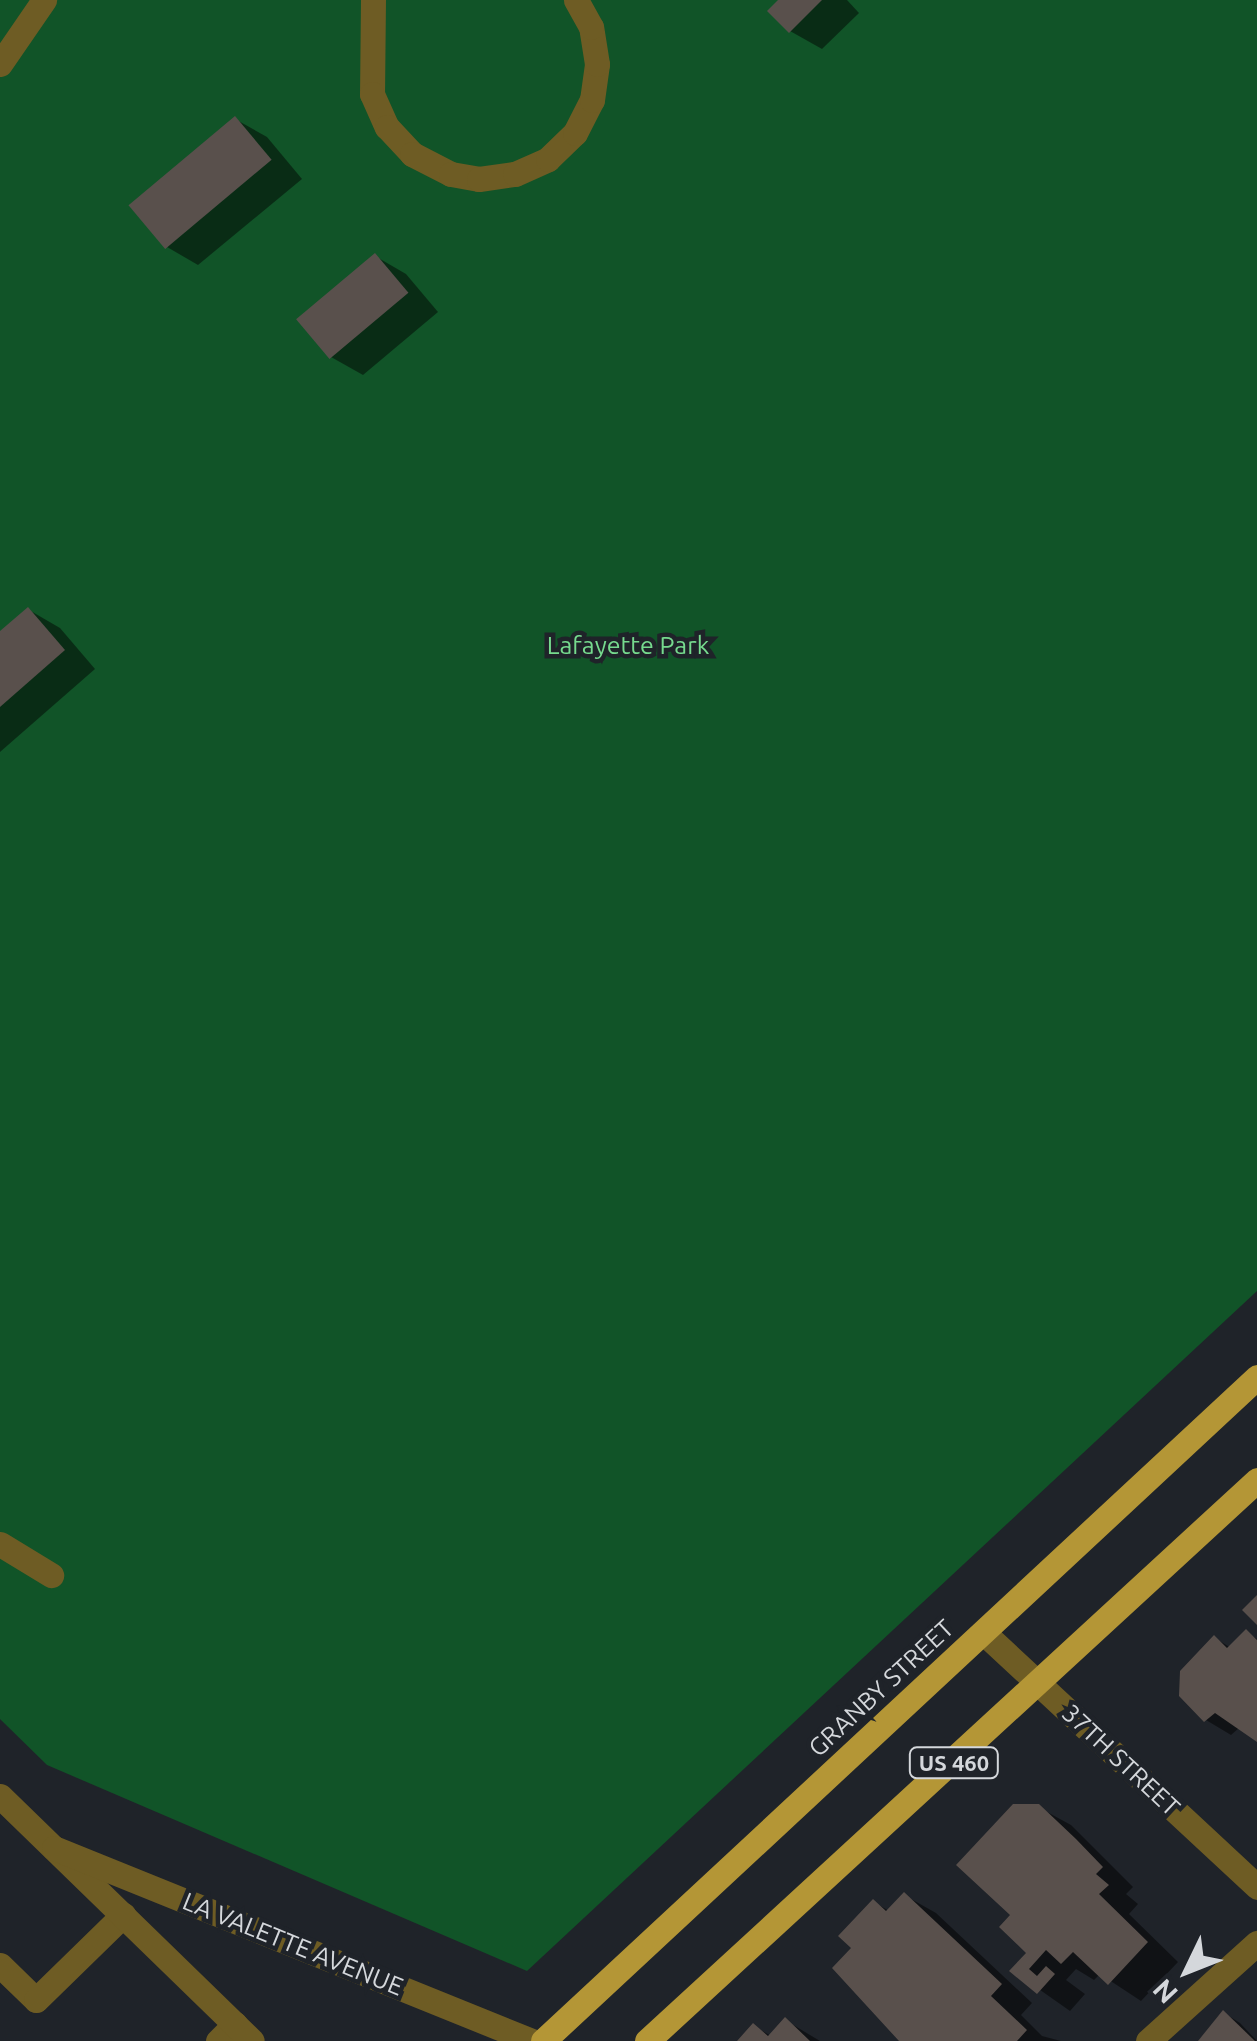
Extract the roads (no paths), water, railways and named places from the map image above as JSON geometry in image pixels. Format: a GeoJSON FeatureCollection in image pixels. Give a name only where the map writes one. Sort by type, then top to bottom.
{"type":"FeatureCollection","features":[{"type":"Feature","properties":{"kind":"main road","name":"GRANBY STREET"},"geometry":{"type":"LineString","coordinates":[[543,2041],[1257,1376]]}},
{"type":"Feature","properties":{"kind":"main road","name":"US 460"},"geometry":{"type":"LineString","coordinates":[[647,2041],[1040,1684],[1257,1480]]}},
{"type":"Feature","properties":{"kind":"street"},"geometry":{"type":"LineString","coordinates":[[0,64],[44,0]]}},
{"type":"Feature","properties":{"kind":"street"},"geometry":{"type":"LineString","coordinates":[[373,0],[372,94],[387,128],[412,154],[451,174],[479,179],[515,174],[548,158],[575,133],[592,100],[597,64],[591,27],[576,0]]}},
{"type":"Feature","properties":{"kind":"street"},"geometry":{"type":"LineString","coordinates":[[0,1544],[51,1575]]}},
{"type":"Feature","properties":{"kind":"street","name":"37TH STREET"},"geometry":{"type":"LineString","coordinates":[[984,1633],[1257,1888]]}},
{"type":"Feature","properties":{"kind":"street","name":"LA VALETTE AVENUE"},"geometry":{"type":"LineString","coordinates":[[1,1798],[124,1915],[235,2035]]}},
{"type":"Feature","properties":{"kind":"street","name":"LA VALETTE AVENUE"},"geometry":{"type":"LineString","coordinates":[[54,1848],[532,2041]]}},
{"type":"Feature","properties":{"kind":"street"},"geometry":{"type":"LineString","coordinates":[[0,1965],[36,2000],[124,1915]]}},
{"type":"Feature","properties":{"kind":"street"},"geometry":{"type":"LineString","coordinates":[[1148,2041],[1257,1943]]}},
{"type":"Feature","properties":{"kind":"park label","name":"Lafayette Park"},"geometry":{"type":"Point","coordinates":[628,645]}}]}
